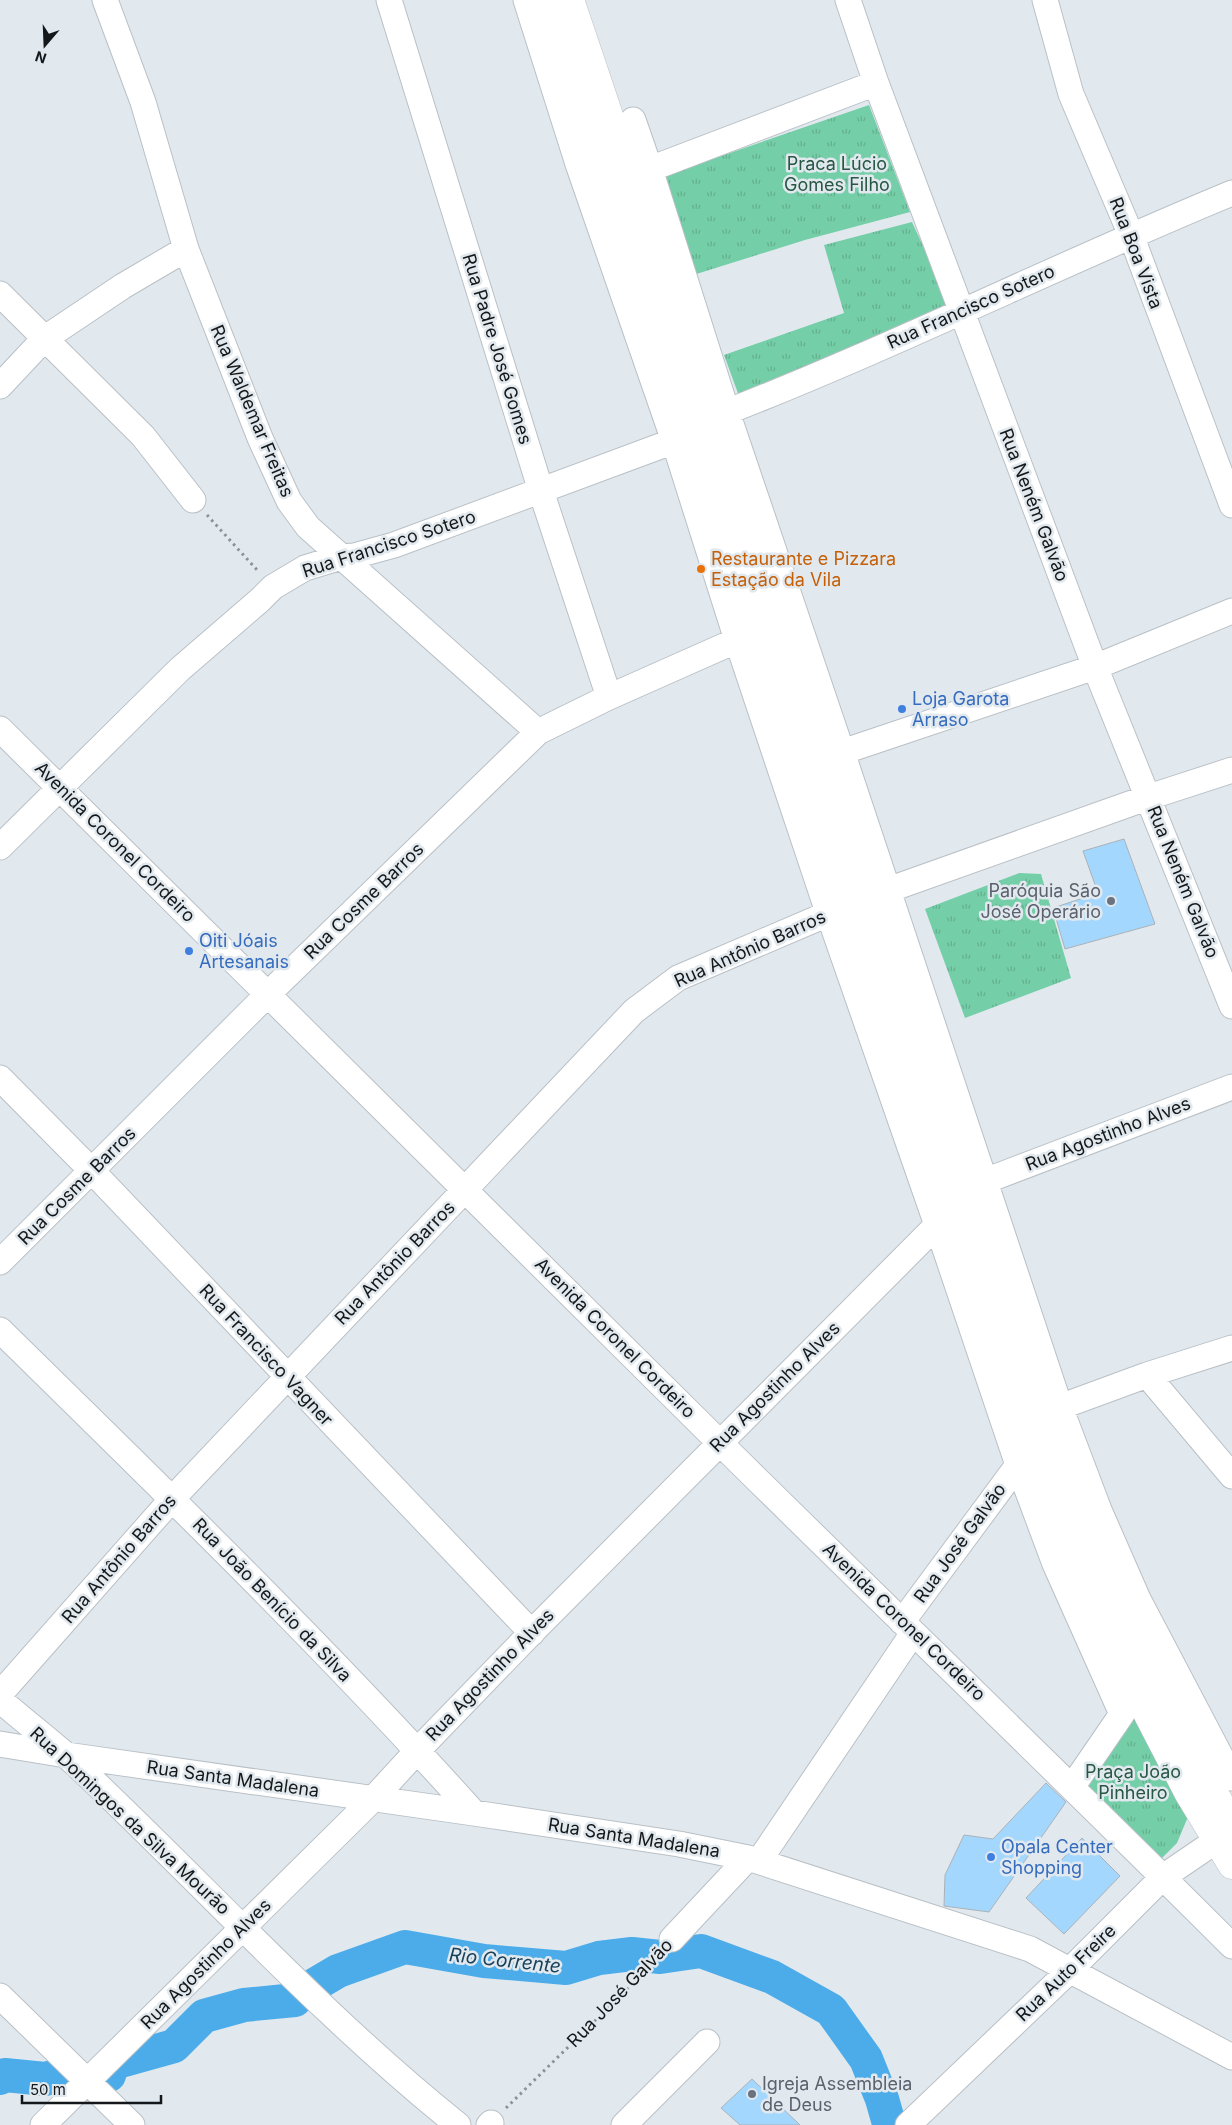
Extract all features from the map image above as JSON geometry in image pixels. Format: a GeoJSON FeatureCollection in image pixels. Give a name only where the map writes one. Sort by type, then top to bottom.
{"type":"FeatureCollection","features":[{"type":"Feature","properties":{"kind":"main road"},"geometry":{"type":"LineString","coordinates":[[545,0],[599,159],[700,426],[806,743],[871,911],[938,1145]]}},
{"type":"Feature","properties":{"kind":"main road"},"geometry":{"type":"LineString","coordinates":[[570,0],[599,159]]}},
{"type":"Feature","properties":{"kind":"main road"},"geometry":{"type":"LineString","coordinates":[[700,426],[746,636],[806,743],[837,910],[938,1145],[1051,1445],[1111,1617],[1213,1789],[1227,1833],[1232,1865]]}},
{"type":"Feature","properties":{"kind":"street","name":"Rua Waldemar Freitas"},"geometry":{"type":"LineString","coordinates":[[105,0],[143,102],[186,249],[260,438],[289,501],[308,528],[538,732]]}},
{"type":"Feature","properties":{"kind":"street","name":"Rua Padre José Gomes"},"geometry":{"type":"LineString","coordinates":[[389,0],[541,491],[609,697]]}},
{"type":"Feature","properties":{"kind":"street"},"geometry":{"type":"LineString","coordinates":[[526,0],[599,159],[700,426]]}},
{"type":"Feature","properties":{"kind":"street","name":"Rua Neném Galvão"},"geometry":{"type":"LineString","coordinates":[[848,0],[876,83],[1095,667],[1232,1006]]}},
{"type":"Feature","properties":{"kind":"street","name":"Rua Boa Vista"},"geometry":{"type":"LineString","coordinates":[[1045,0],[1071,94],[1131,235],[1232,505]]}},
{"type":"Feature","properties":{"kind":"street"},"geometry":{"type":"LineString","coordinates":[[599,159],[650,168],[876,83]]}},
{"type":"Feature","properties":{"kind":"street"},"geometry":{"type":"LineString","coordinates":[[633,120],[650,168],[700,426]]}},
{"type":"Feature","properties":{"kind":"street","name":"Rua Francisco Sotero"},"geometry":{"type":"LineString","coordinates":[[0,847],[180,669],[273,587],[305,568],[341,557],[354,556],[394,545],[541,491],[700,426],[962,313],[1131,235],[1232,193]]}},
{"type":"Feature","properties":{"kind":"street"},"geometry":{"type":"LineString","coordinates":[[0,386],[44,339],[123,286],[186,249]]}},
{"type":"Feature","properties":{"kind":"street"},"geometry":{"type":"LineString","coordinates":[[0,294],[143,436],[193,500]]}},
{"type":"Feature","properties":{"kind":"street"},"geometry":{"type":"LineString","coordinates":[[1072,1787],[1122,1714],[1099,1510],[1060,1407],[888,890],[806,743],[1095,667],[1232,611]]}},
{"type":"Feature","properties":{"kind":"street","name":"Rua Cosme Barros"},"geometry":{"type":"LineString","coordinates":[[0,1262],[93,1172],[268,994],[538,732],[609,697],[746,636]]}},
{"type":"Feature","properties":{"kind":"street","name":"Avenida Coronel Cordeiro"},"geometry":{"type":"LineString","coordinates":[[0,729],[466,1188],[907,1628],[983,1698],[1232,1946]]}},
{"type":"Feature","properties":{"kind":"street"},"geometry":{"type":"LineString","coordinates":[[888,890],[1149,797],[1232,770]]}},
{"type":"Feature","properties":{"kind":"street"},"geometry":{"type":"LineString","coordinates":[[837,910],[937,1226],[1018,1465],[1055,1564],[1111,1617],[1232,1778]]}},
{"type":"Feature","properties":{"kind":"street","name":"Rua Antônio Barros"},"geometry":{"type":"LineString","coordinates":[[0,1694],[172,1499],[634,1011],[678,978],[837,910]]}},
{"type":"Feature","properties":{"kind":"street","name":"Rua Francisco Vagner"},"geometry":{"type":"LineString","coordinates":[[0,1078],[93,1172],[286,1377],[532,1633]]}},
{"type":"Feature","properties":{"kind":"street","name":"Rua Agostinho Alves"},"geometry":{"type":"LineString","coordinates":[[985,1180],[1232,1087]]}},
{"type":"Feature","properties":{"kind":"street","name":"Rua Agostinho Alves"},"geometry":{"type":"LineString","coordinates":[[43,2125],[242,1926],[373,1799],[532,1633],[937,1226]]}},
{"type":"Feature","properties":{"kind":"street","name":"Rua João Benício da Silva"},"geometry":{"type":"LineString","coordinates":[[0,1330],[172,1499],[418,1750],[474,1813]]}},
{"type":"Feature","properties":{"kind":"street"},"geometry":{"type":"LineString","coordinates":[[1060,1407],[1147,1375],[1232,1348]]}},
{"type":"Feature","properties":{"kind":"street"},"geometry":{"type":"LineString","coordinates":[[1147,1375],[1232,1476]]}},
{"type":"Feature","properties":{"kind":"street","name":"Rua José Galvão"},"geometry":{"type":"LineString","coordinates":[[672,1939],[754,1860],[907,1628],[1018,1465]]}},
{"type":"Feature","properties":{"kind":"street","name":"Rua Domingos da Silva Mourão"},"geometry":{"type":"LineString","coordinates":[[0,1700],[66,1756],[326,2010],[458,2125]]}},
{"type":"Feature","properties":{"kind":"street","name":"Rua Santa Madalena"},"geometry":{"type":"LineString","coordinates":[[0,1744],[66,1756],[474,1813],[679,1844],[754,1860],[1030,1949],[1232,2057]]}},
{"type":"Feature","properties":{"kind":"street","name":"Rua Auto Freire"},"geometry":{"type":"LineString","coordinates":[[912,2124],[1163,1877],[1227,1833]]}},
{"type":"Feature","properties":{"kind":"street"},"geometry":{"type":"LineString","coordinates":[[0,1996],[132,2125]]}},
{"type":"Feature","properties":{"kind":"street"},"geometry":{"type":"LineString","coordinates":[[624,2125],[707,2042]]}},
{"type":"Feature","properties":{"kind":"path"},"geometry":{"type":"LineString","coordinates":[[193,500],[273,587]]}},
{"type":"Feature","properties":{"kind":"path","name":"Rua José Galvão"},"geometry":{"type":"LineString","coordinates":[[490,2124],[660,1956],[672,1939]]}},
{"type":"Feature","properties":{"kind":"green space","name":"Praca Lúcio Gomes Filho"},"geometry":{"type":"Polygon","coordinates":[[[869,105],[910,212],[805,240],[690,276],[660,177],[869,105]]]}},
{"type":"Feature","properties":{"kind":"green space"},"geometry":{"type":"Polygon","coordinates":[[[912,222],[945,294],[948,308],[739,396],[724,355],[844,313],[824,245],[912,222]]]}},
{"type":"Feature","properties":{"kind":"green space"},"geometry":{"type":"Polygon","coordinates":[[[1019,873],[1041,874],[1071,978],[965,1018],[925,909],[1019,873]]]}},
{"type":"Feature","properties":{"kind":"green space","name":"Praça João Pinheiro"},"geometry":{"type":"Polygon","coordinates":[[[1105,1661],[1190,1812],[1177,1843],[1161,1859],[1085,1786],[1122,1735],[1105,1661]]]}},
{"type":"Feature","properties":{"kind":"building","name":"Paróquia São José Operário"},"geometry":{"type":"Polygon","coordinates":[[[1124,839],[1155,924],[1065,949],[1053,908],[1098,893],[1083,851],[1124,839]]]}},
{"type":"Feature","properties":{"kind":"building","name":"Opala Center Shopping"},"geometry":{"type":"Polygon","coordinates":[[[1046,1783],[1066,1802],[989,1912],[944,1906],[945,1875],[964,1835],[993,1839],[1046,1783]]]}},
{"type":"Feature","properties":{"kind":"building"},"geometry":{"type":"Polygon","coordinates":[[[1082,1838],[1120,1876],[1064,1934],[1026,1898],[1082,1838]]]}},
{"type":"Feature","properties":{"kind":"building","name":"Igreja Assembleia de Deus"},"geometry":{"type":"Polygon","coordinates":[[[752,2079],[800,2125],[740,2125],[721,2108],[752,2079]]]}},
{"type":"Feature","properties":{"kind":"waterway","name":"Rio Corrente"},"geometry":{"type":"LineString","coordinates":[[316,1984],[338,1971],[405,1947],[484,1961],[566,1968],[599,1958],[632,1954],[660,1957],[701,1951],[772,1977],[831,2010],[866,2059],[888,2120]]}},
{"type":"Feature","properties":{"kind":"waterway","name":"Rio Corrente"},"geometry":{"type":"LineString","coordinates":[[109,2075],[113,2063],[174,2046],[204,2016],[244,2005],[295,2000]]}},
{"type":"Feature","properties":{"kind":"waterway","name":"Rio Corrente"},"geometry":{"type":"LineString","coordinates":[[0,2078],[5,2075],[45,2079],[60,2075]]}},
{"type":"Feature","properties":{"kind":"place","name":"Restaurante e Pizzara Estação da Vila"},"geometry":{"type":"Point","coordinates":[701,569]}},
{"type":"Feature","properties":{"kind":"place","name":"Loja Garota Arraso"},"geometry":{"type":"Point","coordinates":[902,709]}},
{"type":"Feature","properties":{"kind":"place","name":"Paróquia São José Operário"},"geometry":{"type":"Point","coordinates":[1111,901]}},
{"type":"Feature","properties":{"kind":"place","name":"Oiti Jóais Artesanais"},"geometry":{"type":"Point","coordinates":[189,951]}},
{"type":"Feature","properties":{"kind":"place","name":"Opala Center Shopping"},"geometry":{"type":"Point","coordinates":[991,1857]}},
{"type":"Feature","properties":{"kind":"place","name":"Igreja Assembleia de Deus"},"geometry":{"type":"Point","coordinates":[752,2094]}}]}
